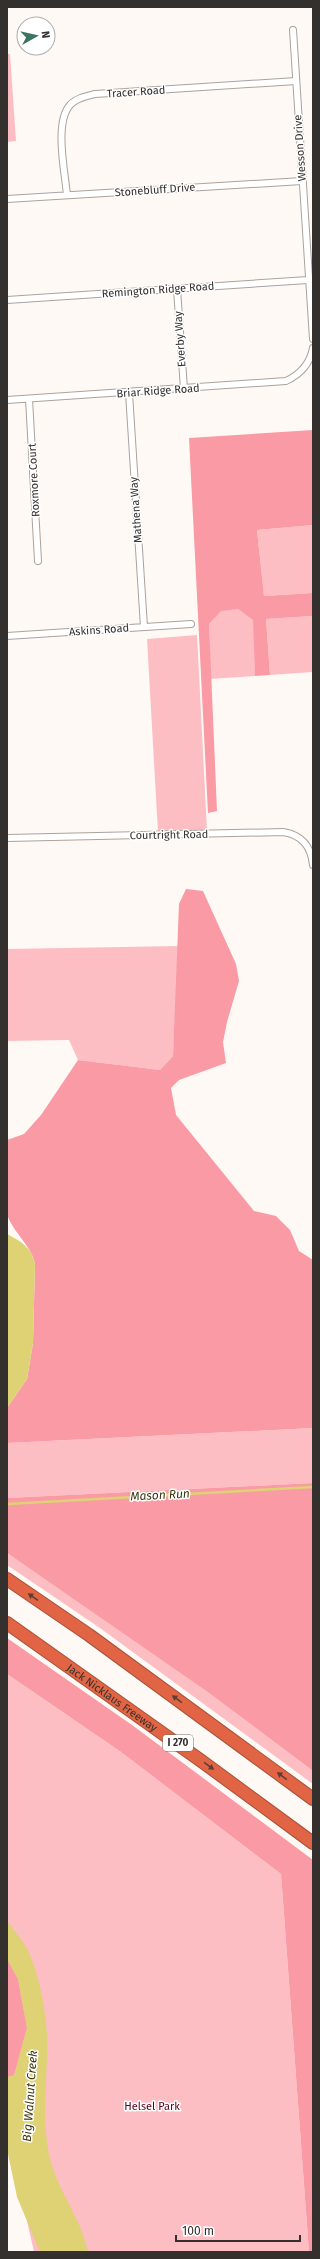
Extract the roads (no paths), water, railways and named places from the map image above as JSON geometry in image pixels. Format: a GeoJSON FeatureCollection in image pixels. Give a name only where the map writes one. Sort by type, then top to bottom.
{"type":"FeatureCollection","features":[{"type":"Feature","properties":{"kind":"highway"},"geometry":{"type":"LineString","coordinates":[[7,1579],[95,1639],[313,1799]]}},
{"type":"Feature","properties":{"kind":"highway","name":"Jack Nicklaus Freeway"},"geometry":{"type":"LineString","coordinates":[[7,1623],[111,1696],[313,1843]]}},
{"type":"Feature","properties":{"kind":"street","name":"Wesson Drive"},"geometry":{"type":"LineString","coordinates":[[293,30],[313,339]]}},
{"type":"Feature","properties":{"kind":"street","name":"Tracer Road"},"geometry":{"type":"LineString","coordinates":[[67,195],[62,136],[63,120],[70,105],[79,99],[95,94],[296,81]]}},
{"type":"Feature","properties":{"kind":"street","name":"Stonebluff Drive"},"geometry":{"type":"LineString","coordinates":[[7,199],[302,181]]}},
{"type":"Feature","properties":{"kind":"street","name":"Remington Ridge Road"},"geometry":{"type":"LineString","coordinates":[[7,300],[308,280]]}},
{"type":"Feature","properties":{"kind":"street","name":"Everby Way"},"geometry":{"type":"LineString","coordinates":[[177,289],[184,389]]}},
{"type":"Feature","properties":{"kind":"street","name":"Briar Ridge Road"},"geometry":{"type":"LineString","coordinates":[[7,400],[129,393],[286,381],[304,368],[313,348]]}},
{"type":"Feature","properties":{"kind":"street","name":"Mathena Way"},"geometry":{"type":"LineString","coordinates":[[129,393],[144,627]]}},
{"type":"Feature","properties":{"kind":"street","name":"Roxmore Court"},"geometry":{"type":"LineString","coordinates":[[29,399],[38,561]]}},
{"type":"Feature","properties":{"kind":"street","name":"Askins Road"},"geometry":{"type":"LineString","coordinates":[[7,636],[191,624]]}},
{"type":"Feature","properties":{"kind":"street","name":"Courtright Road"},"geometry":{"type":"LineString","coordinates":[[7,838],[283,832],[294,835],[304,841],[311,853],[313,865]]}},
{"type":"Feature","properties":{"kind":"water"},"geometry":{"type":"Polygon","coordinates":[[[7,1234],[17,1239],[29,1249],[34,1258],[35,1264],[33,1343],[27,1379],[7,1408],[7,1234]]]}},
{"type":"Feature","properties":{"kind":"water","name":"Big Walnut Creek"},"geometry":{"type":"Polygon","coordinates":[[[7,1921],[30,1954],[38,1978],[47,2029],[45,2125],[49,2154],[57,2179],[85,2239],[88,2252],[40,2252],[17,2197],[7,2149],[7,2077],[14,2075],[27,2028],[18,1979],[7,1959],[7,1921]]]}},
{"type":"Feature","properties":{"kind":"waterway","name":"Mason Run"},"geometry":{"type":"LineString","coordinates":[[7,1504],[313,1487]]}},
{"type":"Feature","properties":{"kind":"park label","name":"Helsel Park"},"geometry":{"type":"Point","coordinates":[152,2106]}}]}
